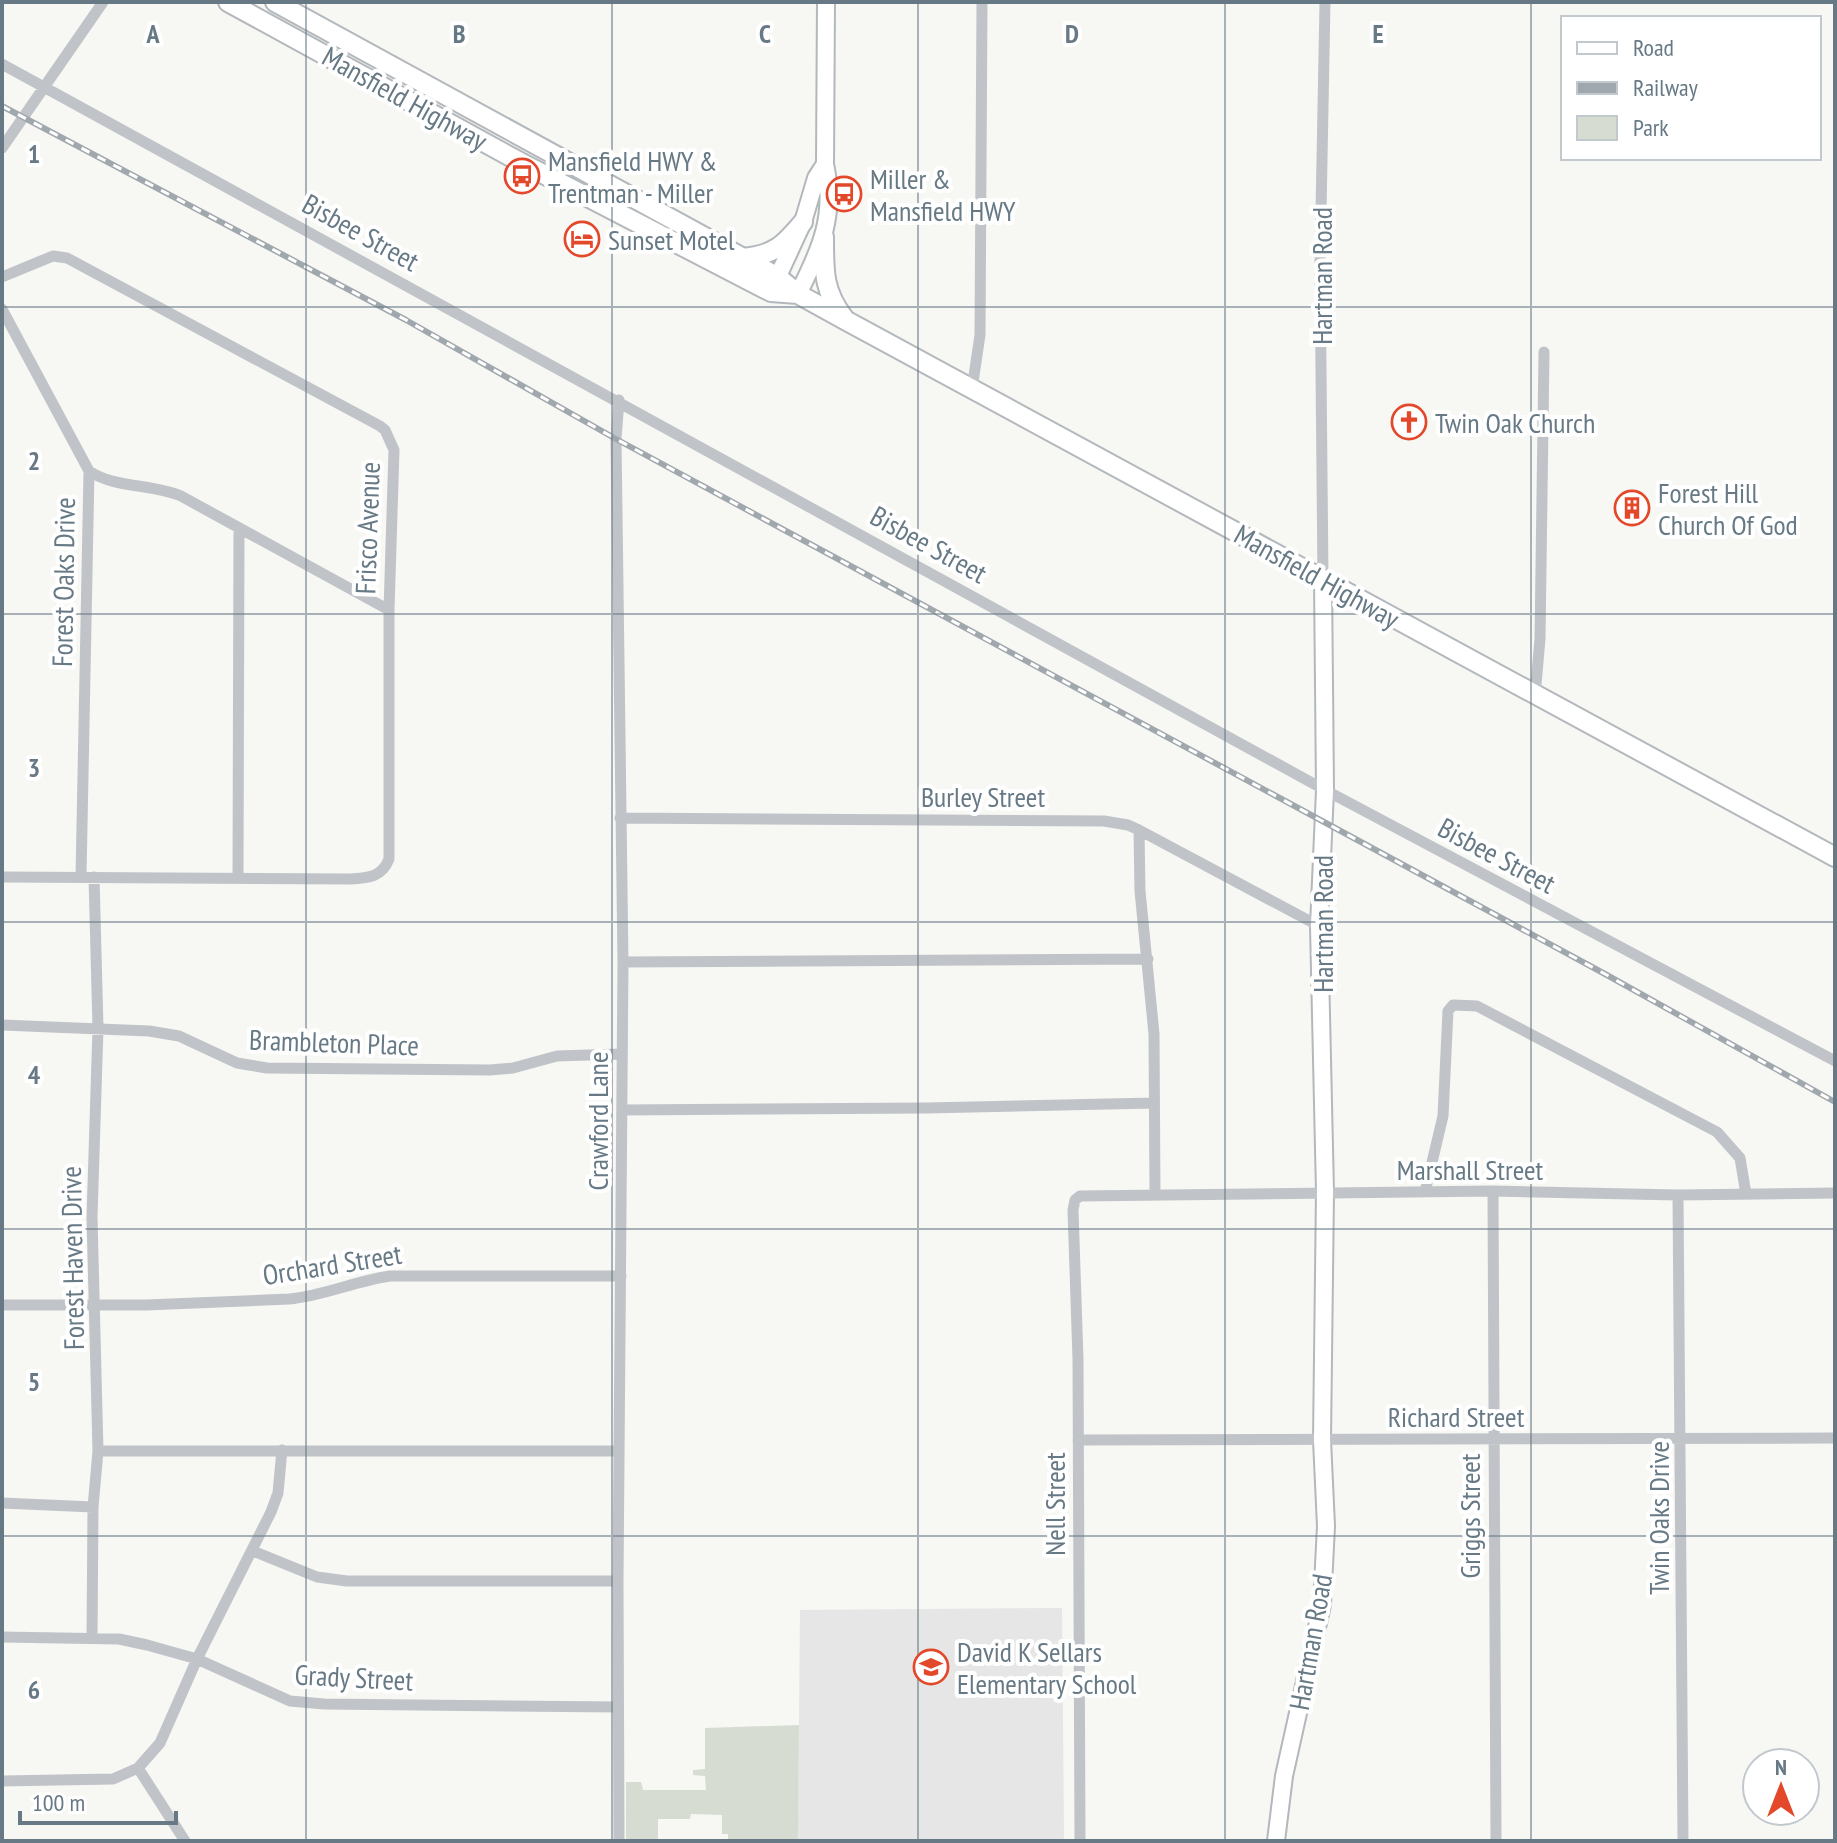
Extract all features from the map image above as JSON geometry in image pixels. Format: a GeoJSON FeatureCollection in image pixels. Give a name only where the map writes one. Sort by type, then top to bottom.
{"type":"FeatureCollection","features":[{"type":"Feature","properties":{"kind":"main road","name":"Mansfield Highway"},"geometry":{"type":"LineString","coordinates":[[228,2],[520,162],[798,294],[1835,857]]}},
{"type":"Feature","properties":{"kind":"main road","name":"Mansfield Highway"},"geometry":{"type":"LineString","coordinates":[[275,2],[742,258],[774,285]]}},
{"type":"Feature","properties":{"kind":"main road"},"geometry":{"type":"LineString","coordinates":[[520,162],[531,143]]}},
{"type":"Feature","properties":{"kind":"main road"},"geometry":{"type":"LineString","coordinates":[[742,258],[772,253],[785,244],[803,222]]}},
{"type":"Feature","properties":{"kind":"main road"},"geometry":{"type":"LineString","coordinates":[[824,237],[825,283],[831,301],[845,320]]}},
{"type":"Feature","properties":{"kind":"street"},"geometry":{"type":"LineString","coordinates":[[2,148],[103,2]]}},
{"type":"Feature","properties":{"kind":"street"},"geometry":{"type":"LineString","coordinates":[[798,294],[824,237],[830,189],[825,164],[826,2]]}},
{"type":"Feature","properties":{"kind":"street"},"geometry":{"type":"LineString","coordinates":[[972,389],[980,335],[982,2]]}},
{"type":"Feature","properties":{"kind":"street","name":"Hartman Road"},"geometry":{"type":"LineString","coordinates":[[1276,1841],[1284,1776],[1322,1605],[1326,1526],[1322,1440],[1325,1192],[1319,926],[1325,790],[1320,265],[1325,2]]}},
{"type":"Feature","properties":{"kind":"street","name":"Bisbee Street"},"geometry":{"type":"LineString","coordinates":[[2,64],[1325,790],[1835,1061]]}},
{"type":"Feature","properties":{"kind":"street"},"geometry":{"type":"LineString","coordinates":[[774,285],[803,222],[816,178],[825,164]]}},
{"type":"Feature","properties":{"kind":"street","name":"Frisco Avenue"},"geometry":{"type":"LineString","coordinates":[[2,277],[53,256],[67,258],[385,430],[394,450],[389,610],[389,859],[377,875],[365,878],[238,877]]}},
{"type":"Feature","properties":{"kind":"street","name":"Forest Oaks Drive"},"geometry":{"type":"LineString","coordinates":[[2,309],[89,471],[81,877]]}},
{"type":"Feature","properties":{"kind":"street"},"geometry":{"type":"LineString","coordinates":[[1535,696],[1540,627],[1544,352]]}},
{"type":"Feature","properties":{"kind":"street","name":"Crawford Lane"},"geometry":{"type":"LineString","coordinates":[[619,400],[616,439],[623,962],[619,1841]]}},
{"type":"Feature","properties":{"kind":"street"},"geometry":{"type":"LineString","coordinates":[[89,471],[115,483],[169,491],[389,610]]}},
{"type":"Feature","properties":{"kind":"street"},"geometry":{"type":"LineString","coordinates":[[2,877],[238,877],[239,528]]}},
{"type":"Feature","properties":{"kind":"street","name":"Burley Street"},"geometry":{"type":"LineString","coordinates":[[620,818],[1104,821],[1139,830],[1319,926]]}},
{"type":"Feature","properties":{"kind":"street"},"geometry":{"type":"LineString","coordinates":[[1139,830],[1140,891],[1154,1034],[1155,1195]]}},
{"type":"Feature","properties":{"kind":"street","name":"Forest Haven Drive"},"geometry":{"type":"LineString","coordinates":[[92,1638],[93,1507],[98,1451],[92,1217],[98,1028],[94,877]]}},
{"type":"Feature","properties":{"kind":"street"},"geometry":{"type":"LineString","coordinates":[[623,962],[1148,959]]}},
{"type":"Feature","properties":{"kind":"street"},"geometry":{"type":"LineString","coordinates":[[1425,1192],[1443,1116],[1448,1011],[1453,1005],[1477,1006],[1717,1132],[1740,1158],[1746,1194]]}},
{"type":"Feature","properties":{"kind":"street","name":"Brambleton Place"},"geometry":{"type":"LineString","coordinates":[[2,1025],[149,1031],[179,1036],[237,1063],[267,1068],[490,1070],[513,1068],[557,1056],[621,1054]]}},
{"type":"Feature","properties":{"kind":"street"},"geometry":{"type":"LineString","coordinates":[[622,1110],[910,1109],[1154,1103]]}},
{"type":"Feature","properties":{"kind":"street","name":"Marshall Street"},"geometry":{"type":"LineString","coordinates":[[1106,1196],[1493,1191],[1678,1195],[1835,1193]]}},
{"type":"Feature","properties":{"kind":"street","name":"Griggs Street"},"geometry":{"type":"LineString","coordinates":[[1493,1191],[1496,1841]]}},
{"type":"Feature","properties":{"kind":"street","name":"Twin Oaks Drive"},"geometry":{"type":"LineString","coordinates":[[1678,1195],[1683,1841]]}},
{"type":"Feature","properties":{"kind":"street","name":"Nell Street"},"geometry":{"type":"LineString","coordinates":[[1080,1841],[1078,1359],[1073,1210],[1075,1200],[1080,1196],[1106,1196]]}},
{"type":"Feature","properties":{"kind":"street","name":"Orchard Street"},"geometry":{"type":"LineString","coordinates":[[2,1305],[289,1299],[309,1297],[390,1276],[621,1276]]}},
{"type":"Feature","properties":{"kind":"street","name":"Richard Street"},"geometry":{"type":"LineString","coordinates":[[1078,1440],[1835,1438]]}},
{"type":"Feature","properties":{"kind":"street"},"geometry":{"type":"LineString","coordinates":[[2,1781],[113,1779],[138,1768],[160,1743],[278,1493],[282,1450]]}},
{"type":"Feature","properties":{"kind":"street"},"geometry":{"type":"LineString","coordinates":[[98,1451],[619,1451]]}},
{"type":"Feature","properties":{"kind":"street"},"geometry":{"type":"LineString","coordinates":[[2,1503],[93,1507]]}},
{"type":"Feature","properties":{"kind":"street"},"geometry":{"type":"LineString","coordinates":[[253,1551],[306,1574],[347,1581],[618,1581]]}},
{"type":"Feature","properties":{"kind":"street","name":"Grady Street"},"geometry":{"type":"LineString","coordinates":[[2,1637],[92,1638],[147,1645],[197,1659],[290,1701],[618,1707]]}},
{"type":"Feature","properties":{"kind":"street"},"geometry":{"type":"LineString","coordinates":[[138,1768],[185,1841]]}},
{"type":"Feature","properties":{"kind":"shaded area","name":"David K Sellars Elementary School"},"geometry":{"type":"Polygon","coordinates":[[[1062,1608],[1064,1841],[798,1841],[800,1610],[1062,1608]]]}},
{"type":"Feature","properties":{"kind":"green space"},"geometry":{"type":"Polygon","coordinates":[[[799,1725],[798,1841],[728,1841],[728,1834],[722,1834],[722,1815],[691,1814],[690,1819],[658,1819],[658,1841],[626,1841],[626,1782],[641,1782],[643,1790],[706,1790],[705,1776],[693,1775],[693,1770],[705,1769],[705,1728],[799,1725]]]}},
{"type":"Feature","properties":{"kind":"railway"},"geometry":{"type":"LineString","coordinates":[[2,106],[406,320],[616,439],[1605,974],[1835,1102]]}},
{"type":"Feature","properties":{"kind":"place","name":"Mansfield HWY & Trentman - Miller"},"geometry":{"type":"Point","coordinates":[522,176]}},
{"type":"Feature","properties":{"kind":"place","name":"Miller & Mansfield HWY"},"geometry":{"type":"Point","coordinates":[844,194]}},
{"type":"Feature","properties":{"kind":"place","name":"Sunset Motel"},"geometry":{"type":"Point","coordinates":[582,239]}},
{"type":"Feature","properties":{"kind":"place","name":"Twin Oak Church"},"geometry":{"type":"Point","coordinates":[1409,422]}},
{"type":"Feature","properties":{"kind":"place","name":"Forest Hill Church Of God"},"geometry":{"type":"Point","coordinates":[1632,508]}},
{"type":"Feature","properties":{"kind":"place","name":"David K Sellars Elementary School"},"geometry":{"type":"Point","coordinates":[931,1667]}}]}
